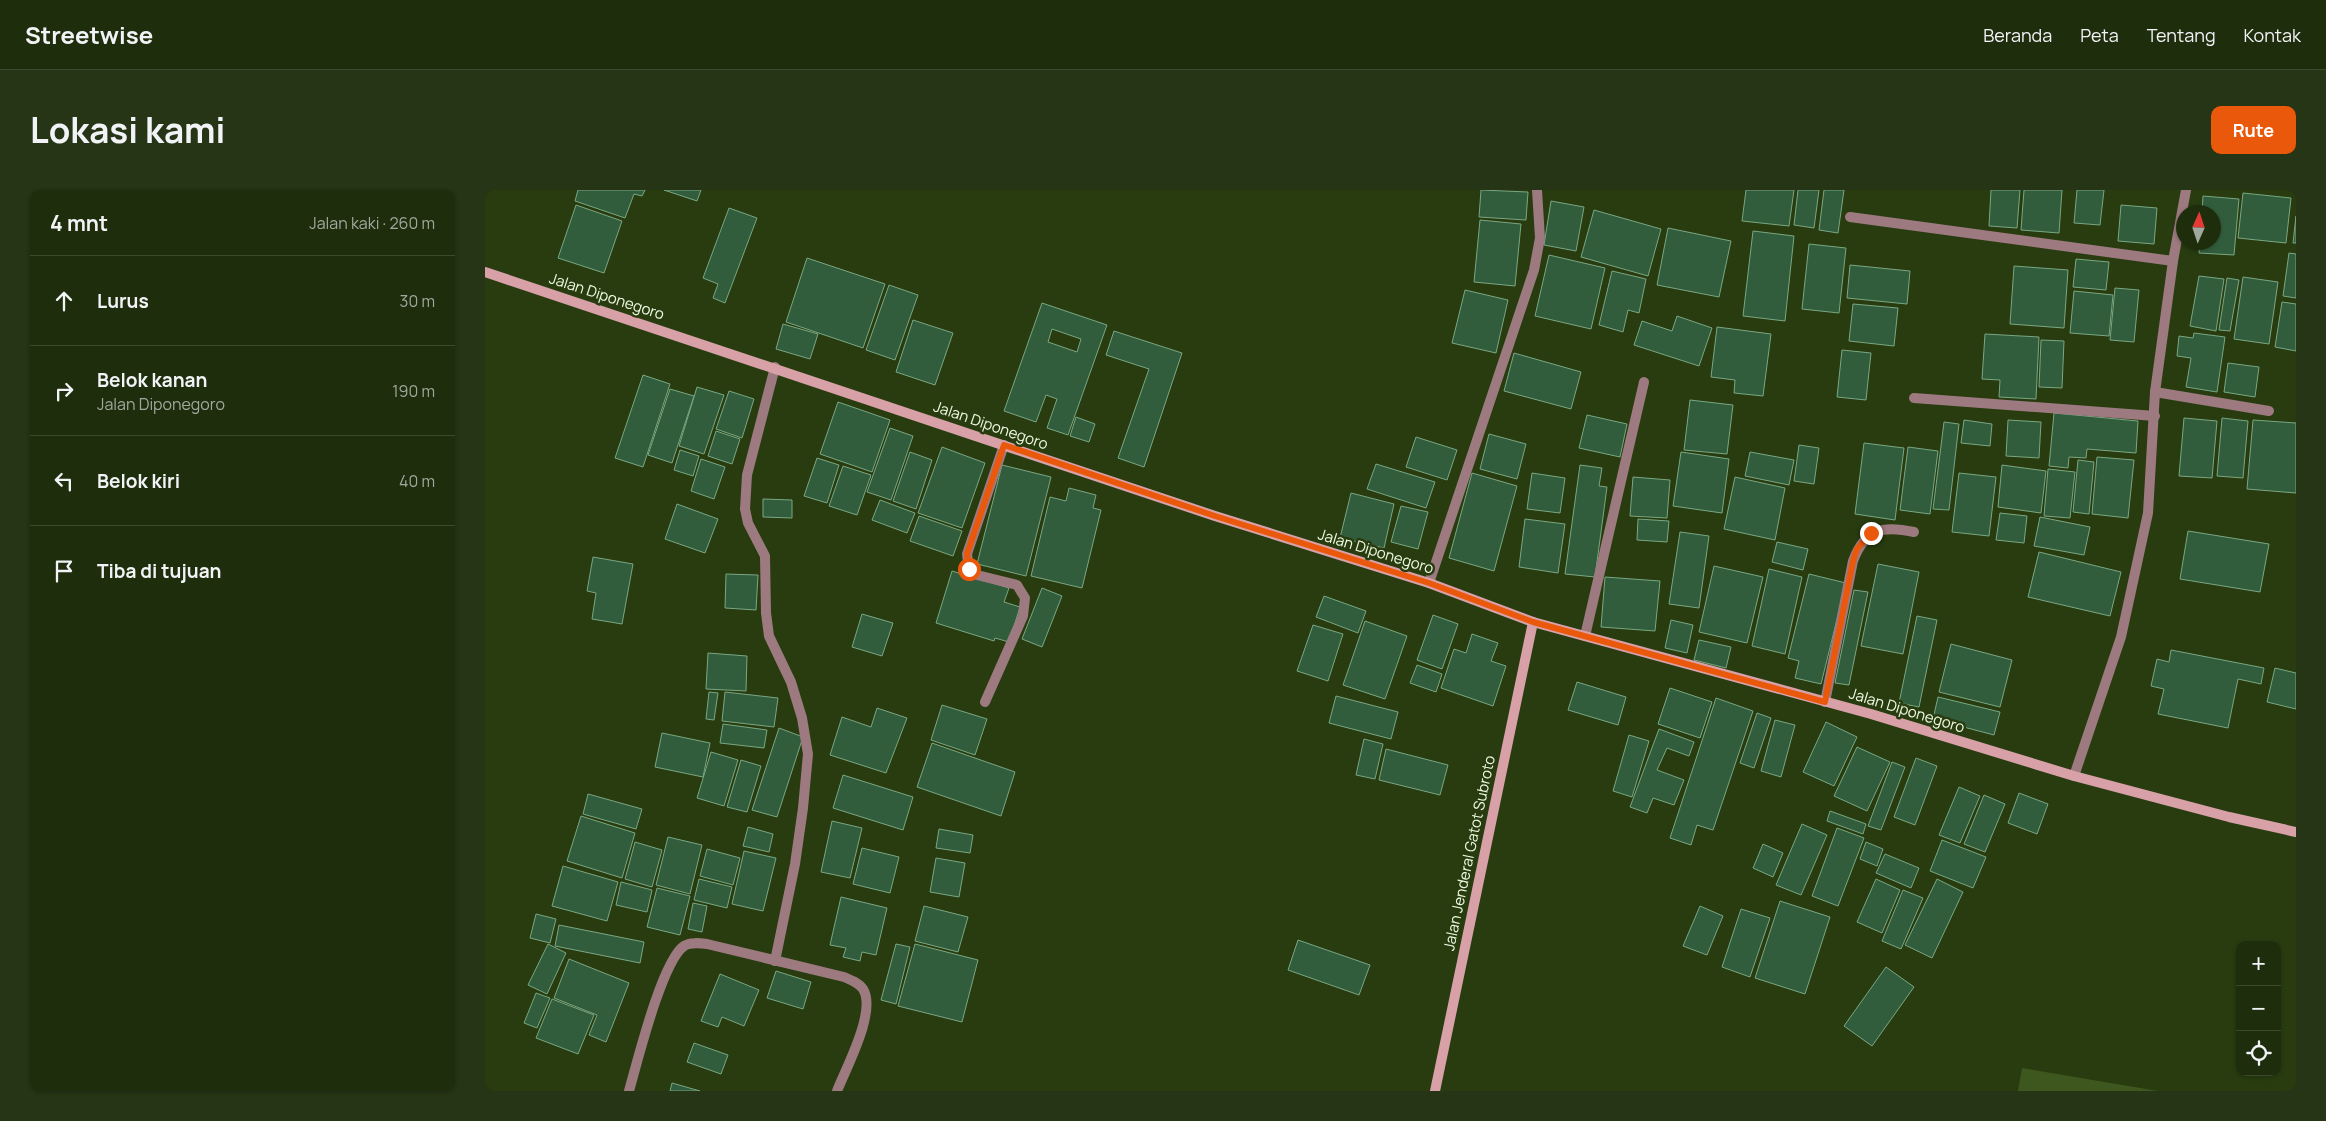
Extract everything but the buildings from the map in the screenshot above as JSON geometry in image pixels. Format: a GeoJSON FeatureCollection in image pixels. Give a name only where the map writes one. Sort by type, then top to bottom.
{"type":"FeatureCollection","features":[{"type":"Feature","properties":{"kind":"main road","name":"Jalan Diponegoro"},"geometry":{"type":"LineString","coordinates":[[485,272],[775,367],[1215,516],[1429,583],[1533,622],[1825,702],[2074,776],[2229,817],[2296,832]]}},
{"type":"Feature","properties":{"kind":"main road","name":"Jalan Jenderal Gatot Subroto"},"geometry":{"type":"LineString","coordinates":[[1435,1091],[1533,622]]}},
{"type":"Feature","properties":{"kind":"street"},"geometry":{"type":"LineString","coordinates":[[1429,583],[1534,270],[1540,238],[1537,190]]}},
{"type":"Feature","properties":{"kind":"street"},"geometry":{"type":"LineString","coordinates":[[2074,776],[2121,637],[2149,513],[2155,392],[2173,261],[2186,190]]}},
{"type":"Feature","properties":{"kind":"street"},"geometry":{"type":"LineString","coordinates":[[1850,217],[2173,261]]}},
{"type":"Feature","properties":{"kind":"street"},"geometry":{"type":"LineString","coordinates":[[775,367],[747,475],[745,508],[748,523],[765,556],[766,613],[769,636],[791,682],[802,718],[808,754],[796,855],[775,961]]}},
{"type":"Feature","properties":{"kind":"street"},"geometry":{"type":"LineString","coordinates":[[1585,636],[1645,382]]}},
{"type":"Feature","properties":{"kind":"street"},"geometry":{"type":"LineString","coordinates":[[2155,392],[2269,411]]}},
{"type":"Feature","properties":{"kind":"street"},"geometry":{"type":"LineString","coordinates":[[1914,398],[2155,416]]}},
{"type":"Feature","properties":{"kind":"street"},"geometry":{"type":"LineString","coordinates":[[985,702],[1023,616],[1025,598],[1017,585],[977,575],[969,569],[967,554],[1004,445]]}},
{"type":"Feature","properties":{"kind":"street"},"geometry":{"type":"LineString","coordinates":[[1825,702],[1857,549],[1871,533],[1883,529],[1914,532]]}},
{"type":"Feature","properties":{"kind":"street"},"geometry":{"type":"LineString","coordinates":[[629,1091],[645,1028],[673,961],[683,947],[690,944],[707,944],[844,977],[860,985],[865,992],[868,1004],[867,1015],[837,1091]]}},
{"type":"Feature","properties":{"kind":"green space"},"geometry":{"type":"Polygon","coordinates":[[[2022,1068],[2158,1091],[2018,1091],[2022,1068]]]}},
{"type":"Feature","properties":{"kind":"route"},"geometry":{"type":"LineString","coordinates":[[969,569],[967,554],[1004,445],[1215,516],[1429,583],[1533,622],[1825,702],[1853,561],[1857,549],[1871,533]]}}]}
